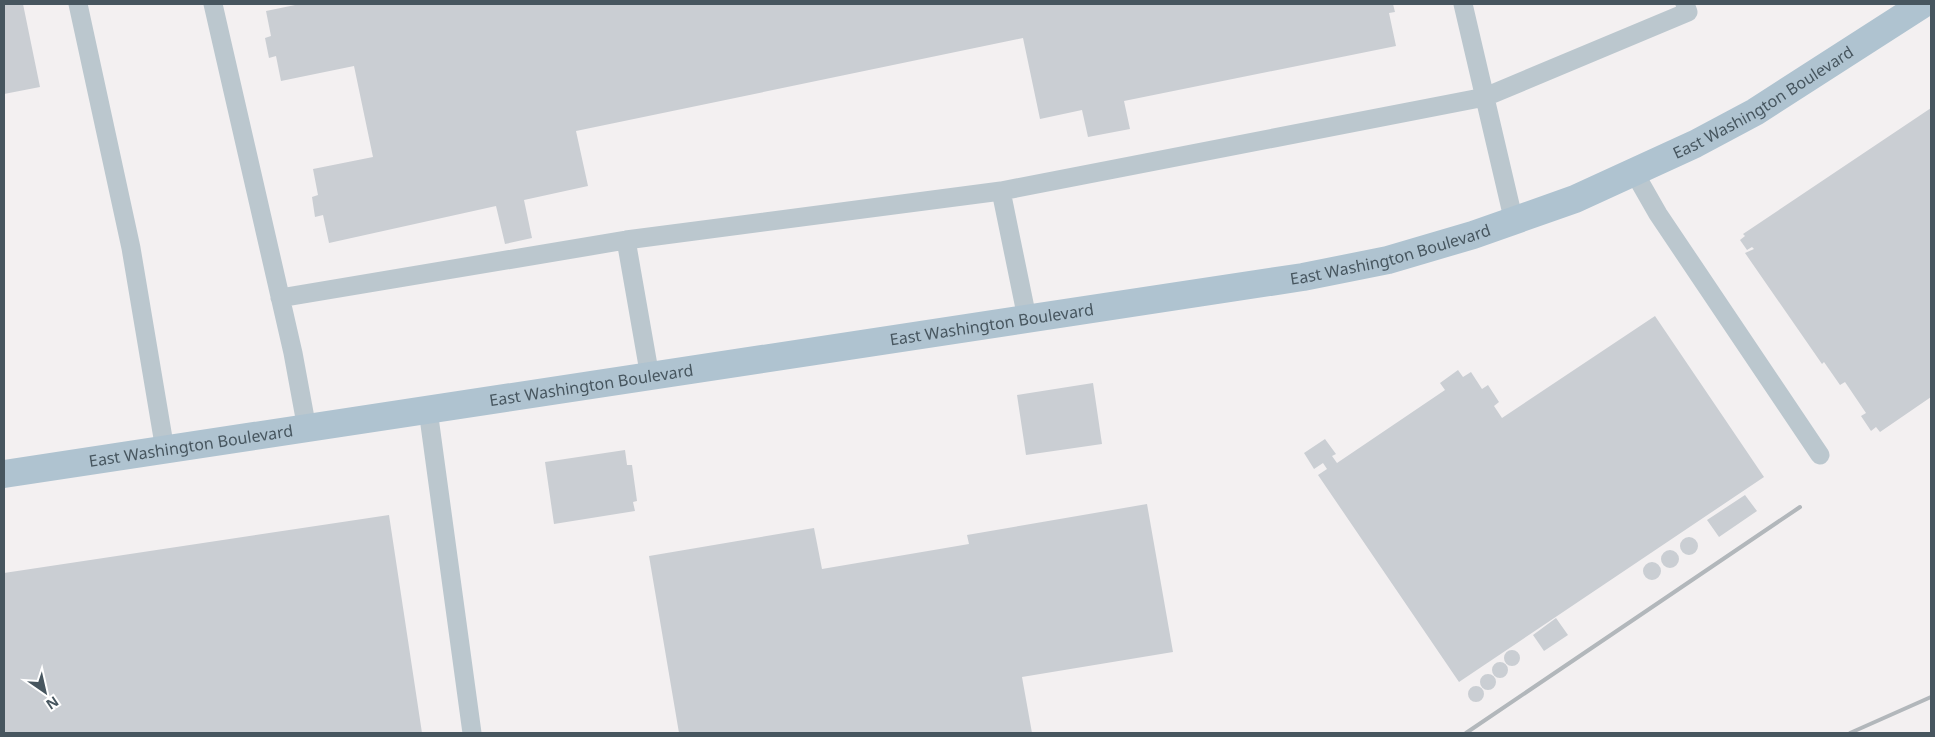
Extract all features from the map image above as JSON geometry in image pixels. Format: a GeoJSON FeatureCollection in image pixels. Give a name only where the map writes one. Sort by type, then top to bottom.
{"type":"FeatureCollection","features":[{"type":"Feature","properties":{"kind":"main road","name":"East Washington Boulevard"},"geometry":{"type":"LineString","coordinates":[[4,474],[1302,277],[1388,260],[1514,222],[1575,199],[1696,144],[1755,112],[1923,4]]}},
{"type":"Feature","properties":{"kind":"lane"},"geometry":{"type":"LineString","coordinates":[[78,4],[131,248],[165,450]]}},
{"type":"Feature","properties":{"kind":"lane"},"geometry":{"type":"LineString","coordinates":[[213,4],[293,353],[307,429]]}},
{"type":"Feature","properties":{"kind":"lane"},"geometry":{"type":"LineString","coordinates":[[1464,4],[1514,222]]}},
{"type":"Feature","properties":{"kind":"lane"},"geometry":{"type":"LineString","coordinates":[[280,298],[626,240],[1001,191],[1485,97],[1688,12],[1685,4]]}},
{"type":"Feature","properties":{"kind":"lane"},"geometry":{"type":"LineString","coordinates":[[1634,172],[1658,214],[1820,456]]}},
{"type":"Feature","properties":{"kind":"lane"},"geometry":{"type":"LineString","coordinates":[[1001,191],[1027,318]]}},
{"type":"Feature","properties":{"kind":"lane"},"geometry":{"type":"LineString","coordinates":[[626,240],[650,376]]}},
{"type":"Feature","properties":{"kind":"lane"},"geometry":{"type":"LineString","coordinates":[[428,410],[472,733]]}},
{"type":"Feature","properties":{"kind":"building"},"geometry":{"type":"Polygon","coordinates":[[[4,4],[23,4],[40,87],[4,94],[4,4]]]}},
{"type":"Feature","properties":{"kind":"building"},"geometry":{"type":"Polygon","coordinates":[[[300,4],[1393,4],[1395,12],[1389,13],[1396,46],[1124,101],[1130,129],[1088,137],[1082,110],[1040,119],[1023,38],[576,131],[588,186],[524,200],[532,238],[505,244],[496,206],[329,243],[323,215],[315,217],[312,197],[318,195],[313,169],[373,157],[354,66],[281,81],[276,56],[269,58],[265,38],[271,36],[266,11],[300,4]]]}},
{"type":"Feature","properties":{"kind":"building"},"geometry":{"type":"Polygon","coordinates":[[[1931,108],[1931,397],[1880,432],[1876,427],[1871,431],[1861,416],[1866,413],[1845,382],[1840,385],[1824,362],[1822,364],[1745,253],[1754,249],[1752,247],[1747,250],[1740,240],[1745,236],[1743,234],[1931,108]]]}},
{"type":"Feature","properties":{"kind":"building"},"geometry":{"type":"Polygon","coordinates":[[[1655,316],[1764,477],[1459,682],[1318,475],[1327,469],[1323,463],[1314,469],[1304,453],[1325,439],[1336,454],[1332,456],[1337,463],[1445,390],[1440,383],[1458,370],[1463,377],[1471,372],[1482,389],[1488,385],[1499,402],[1494,406],[1502,418],[1655,316]]]}},
{"type":"Feature","properties":{"kind":"building"},"geometry":{"type":"Polygon","coordinates":[[[1093,383],[1102,444],[1026,455],[1017,395],[1093,383]]]}},
{"type":"Feature","properties":{"kind":"building"},"geometry":{"type":"Polygon","coordinates":[[[625,450],[627,465],[632,465],[637,501],[633,502],[635,511],[554,524],[545,462],[625,450]]]}},
{"type":"Feature","properties":{"kind":"building"},"geometry":{"type":"Polygon","coordinates":[[[1745,495],[1757,511],[1719,537],[1707,520],[1745,495]]]}},
{"type":"Feature","properties":{"kind":"building"},"geometry":{"type":"Polygon","coordinates":[[[1147,504],[1173,652],[1022,677],[1032,733],[679,733],[649,556],[814,528],[822,569],[969,544],[967,535],[1147,504]]]}},
{"type":"Feature","properties":{"kind":"building"},"geometry":{"type":"Polygon","coordinates":[[[389,515],[422,733],[4,733],[4,573],[389,515]]]}},
{"type":"Feature","properties":{"kind":"building"},"geometry":{"type":"Polygon","coordinates":[[[1689,537],[1695,540],[1698,546],[1695,552],[1689,555],[1683,552],[1680,546],[1683,540],[1689,537]]]}},
{"type":"Feature","properties":{"kind":"building"},"geometry":{"type":"Polygon","coordinates":[[[1670,550],[1676,553],[1679,559],[1676,565],[1670,568],[1664,565],[1661,559],[1664,553],[1670,550]]]}},
{"type":"Feature","properties":{"kind":"building"},"geometry":{"type":"Polygon","coordinates":[[[1652,562],[1658,565],[1661,571],[1658,577],[1652,580],[1646,577],[1643,571],[1646,565],[1652,562]]]}},
{"type":"Feature","properties":{"kind":"building"},"geometry":{"type":"Polygon","coordinates":[[[1556,618],[1568,635],[1544,651],[1533,635],[1556,618]]]}},
{"type":"Feature","properties":{"kind":"building"},"geometry":{"type":"Polygon","coordinates":[[[1512,650],[1518,652],[1520,658],[1518,664],[1512,666],[1506,664],[1504,658],[1506,652],[1512,650]]]}},
{"type":"Feature","properties":{"kind":"building"},"geometry":{"type":"Polygon","coordinates":[[[1500,662],[1506,664],[1508,670],[1506,676],[1500,678],[1494,676],[1492,670],[1494,664],[1500,662]]]}},
{"type":"Feature","properties":{"kind":"building"},"geometry":{"type":"Polygon","coordinates":[[[1488,674],[1494,676],[1496,682],[1494,688],[1488,690],[1482,688],[1480,682],[1482,676],[1488,674]]]}},
{"type":"Feature","properties":{"kind":"building"},"geometry":{"type":"Polygon","coordinates":[[[1476,686],[1482,688],[1484,694],[1482,700],[1476,702],[1470,700],[1468,694],[1470,688],[1476,686]]]}},
{"type":"Feature","properties":{"kind":"railway"},"geometry":{"type":"LineString","coordinates":[[1466,733],[1800,507]]}},
{"type":"Feature","properties":{"kind":"railway"},"geometry":{"type":"LineString","coordinates":[[1850,733],[1931,697]]}}]}
